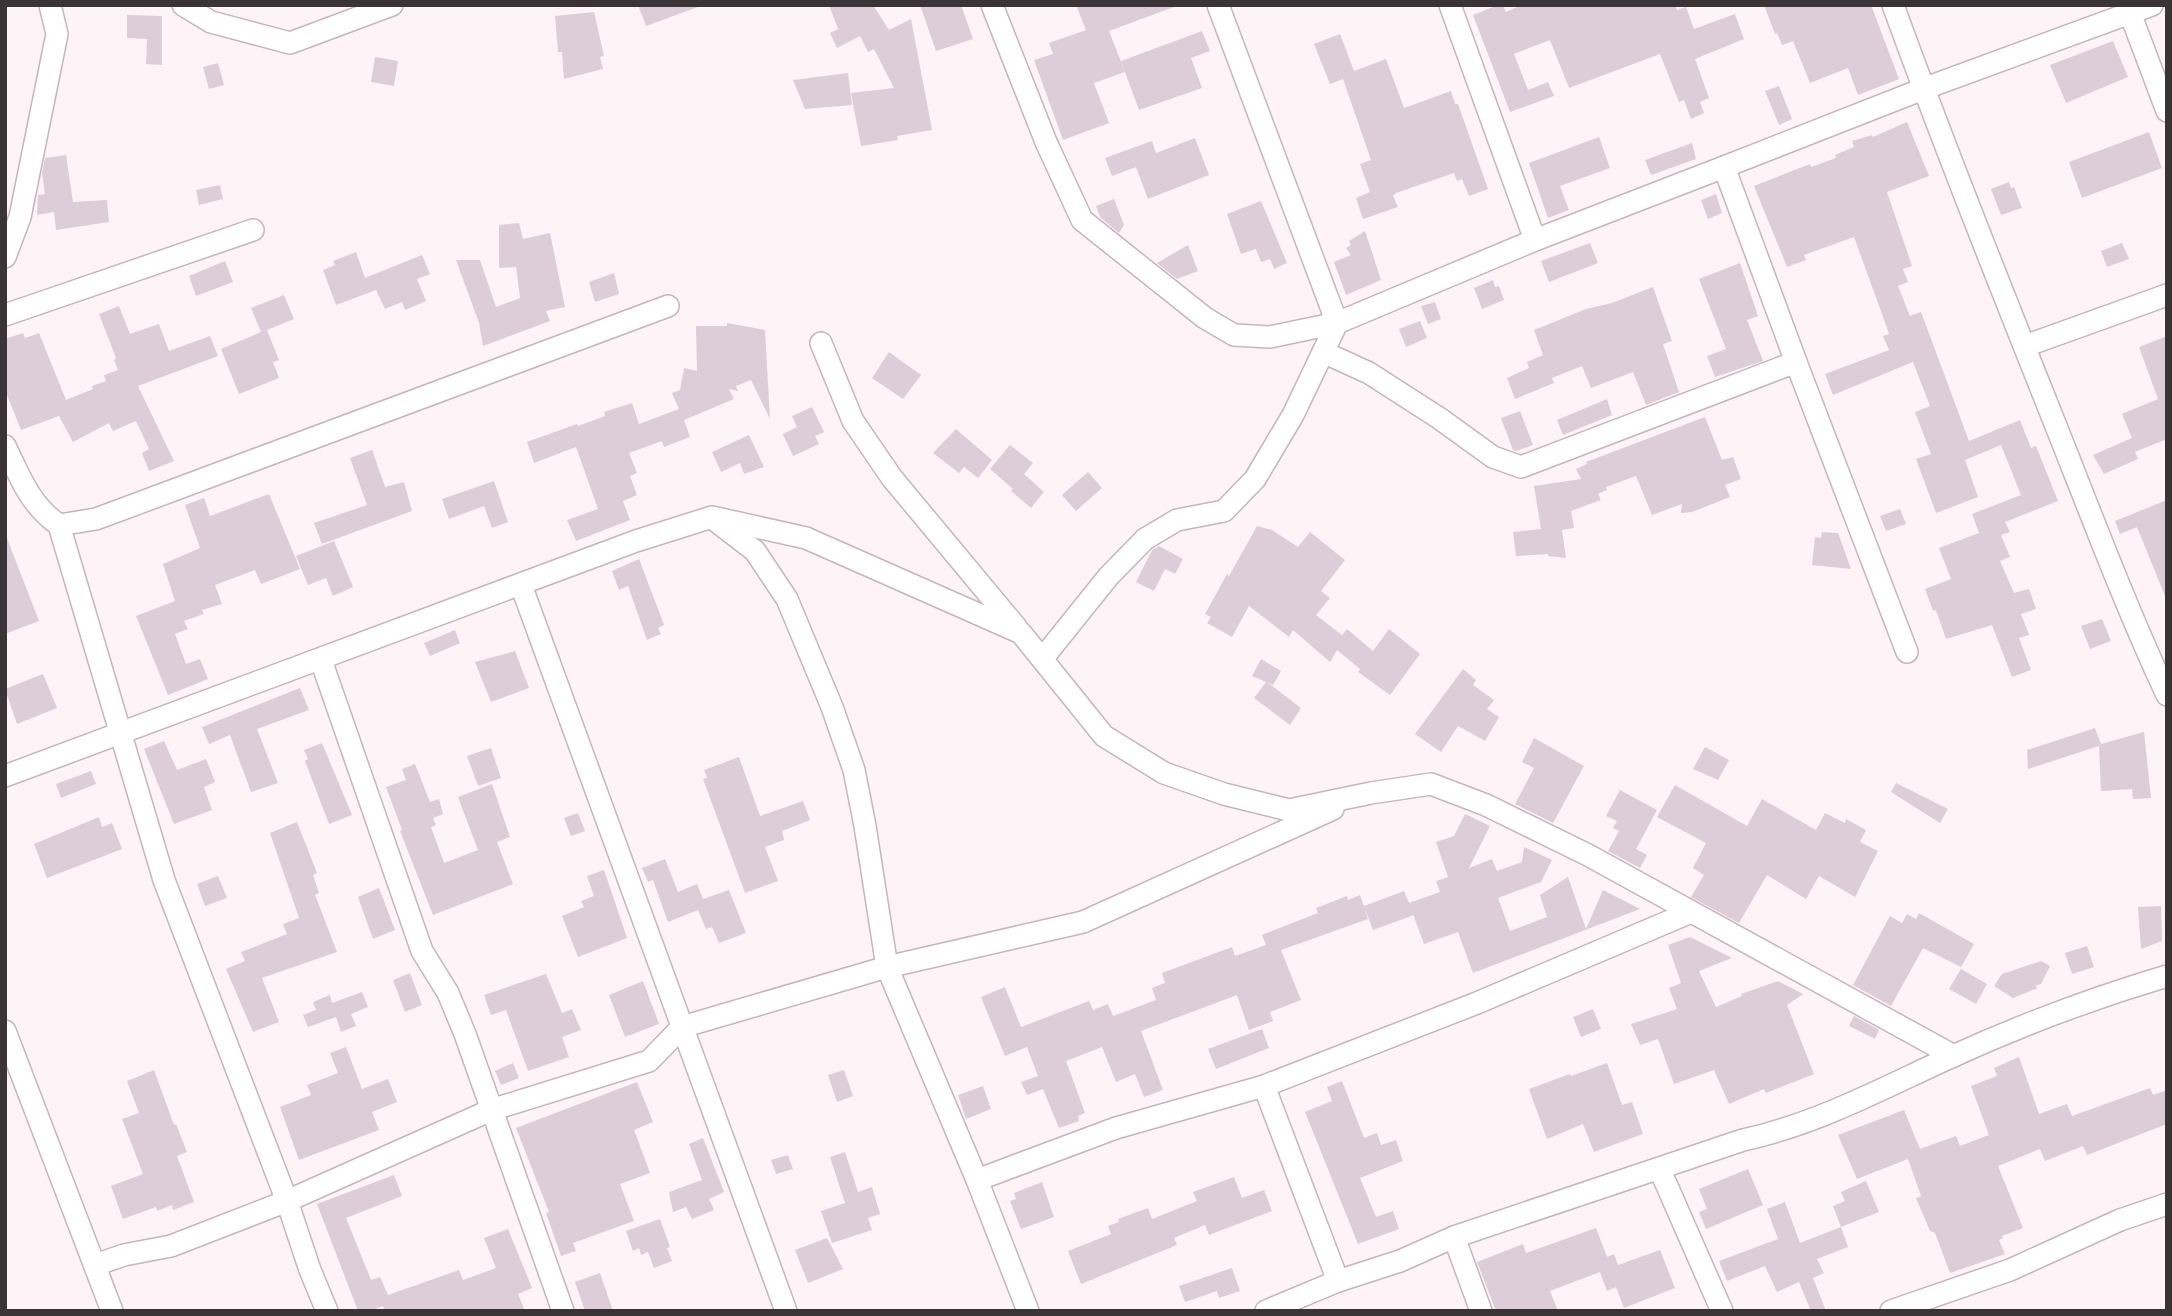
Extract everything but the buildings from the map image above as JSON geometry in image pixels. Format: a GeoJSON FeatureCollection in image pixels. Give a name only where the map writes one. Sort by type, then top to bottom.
{"type":"FeatureCollection","features":[{"type":"Feature","properties":{"kind":"street"},"geometry":{"type":"LineString","coordinates":[[5,257],[20,217],[57,34],[50,5]]}},
{"type":"Feature","properties":{"kind":"street"},"geometry":{"type":"LineString","coordinates":[[183,5],[211,22],[290,43],[392,5]]}},
{"type":"Feature","properties":{"kind":"street"},"geometry":{"type":"LineString","coordinates":[[992,5],[1046,142],[1082,220],[1205,318],[1234,335],[1270,337],[1337,323],[1535,240],[2128,9],[2152,5]]}},
{"type":"Feature","properties":{"kind":"street"},"geometry":{"type":"LineString","coordinates":[[1043,658],[1108,577],[1145,539],[1177,520],[1224,511],[1255,479],[1293,415],[1337,323],[1218,5]]}},
{"type":"Feature","properties":{"kind":"street"},"geometry":{"type":"LineString","coordinates":[[1450,5],[1535,240]]}},
{"type":"Feature","properties":{"kind":"street"},"geometry":{"type":"LineString","coordinates":[[1893,5],[1923,89],[2143,644],[2167,695]]}},
{"type":"Feature","properties":{"kind":"street"},"geometry":{"type":"LineString","coordinates":[[2128,9],[2167,111]]}},
{"type":"Feature","properties":{"kind":"street"},"geometry":{"type":"LineString","coordinates":[[1724,167],[1908,652]]}},
{"type":"Feature","properties":{"kind":"street"},"geometry":{"type":"LineString","coordinates":[[5,315],[253,230]]}},
{"type":"Feature","properties":{"kind":"street"},"geometry":{"type":"LineString","coordinates":[[2025,346],[2167,295]]}},
{"type":"Feature","properties":{"kind":"street"},"geometry":{"type":"LineString","coordinates":[[59,525],[96,519],[668,306]]}},
{"type":"Feature","properties":{"kind":"street"},"geometry":{"type":"LineString","coordinates":[[821,343],[853,421],[892,478],[1043,658],[1104,736],[1164,773],[1224,794],[1289,810],[1430,784],[1486,805],[1588,855],[1954,1056]]}},
{"type":"Feature","properties":{"kind":"street"},"geometry":{"type":"LineString","coordinates":[[1322,352],[1369,373],[1493,457],[1521,467],[1796,362]]}},
{"type":"Feature","properties":{"kind":"street"},"geometry":{"type":"LineString","coordinates":[[5,446],[27,492],[42,514],[59,525],[164,880],[288,1200],[310,1270],[327,1311]]}},
{"type":"Feature","properties":{"kind":"street"},"geometry":{"type":"LineString","coordinates":[[5,776],[636,541],[712,517],[806,538],[1021,633]]}},
{"type":"Feature","properties":{"kind":"street"},"geometry":{"type":"LineString","coordinates":[[712,517],[754,551],[787,599],[832,707],[854,770],[887,967],[977,1181],[1028,1311]]}},
{"type":"Feature","properties":{"kind":"street"},"geometry":{"type":"LineString","coordinates":[[521,585],[786,1311]]}},
{"type":"Feature","properties":{"kind":"street"},"geometry":{"type":"LineString","coordinates":[[321,660],[422,951],[448,993],[465,1034],[563,1311]]}},
{"type":"Feature","properties":{"kind":"street"},"geometry":{"type":"LineString","coordinates":[[95,1265],[124,1255],[171,1246],[288,1200],[491,1110],[649,1061],[682,1027],[887,967],[1083,922],[1371,793]]}},
{"type":"Feature","properties":{"kind":"street"},"geometry":{"type":"LineString","coordinates":[[977,1181],[1116,1128],[1264,1086],[1477,1003],[1691,912]]}},
{"type":"Feature","properties":{"kind":"street"},"geometry":{"type":"LineString","coordinates":[[1266,1311],[1338,1281],[1400,1261],[1454,1237],[1743,1140],[1779,1132],[1838,1110],[1954,1056],[2093,1000],[2167,976]]}},
{"type":"Feature","properties":{"kind":"street"},"geometry":{"type":"LineString","coordinates":[[5,1031],[112,1311]]}},
{"type":"Feature","properties":{"kind":"street"},"geometry":{"type":"LineString","coordinates":[[1264,1086],[1338,1281]]}},
{"type":"Feature","properties":{"kind":"street"},"geometry":{"type":"LineString","coordinates":[[1660,1170],[1722,1311]]}},
{"type":"Feature","properties":{"kind":"street"},"geometry":{"type":"LineString","coordinates":[[1891,1311],[2010,1270],[2120,1220],[2167,1203]]}},
{"type":"Feature","properties":{"kind":"street"},"geometry":{"type":"LineString","coordinates":[[1454,1237],[1481,1311]]}}]}
